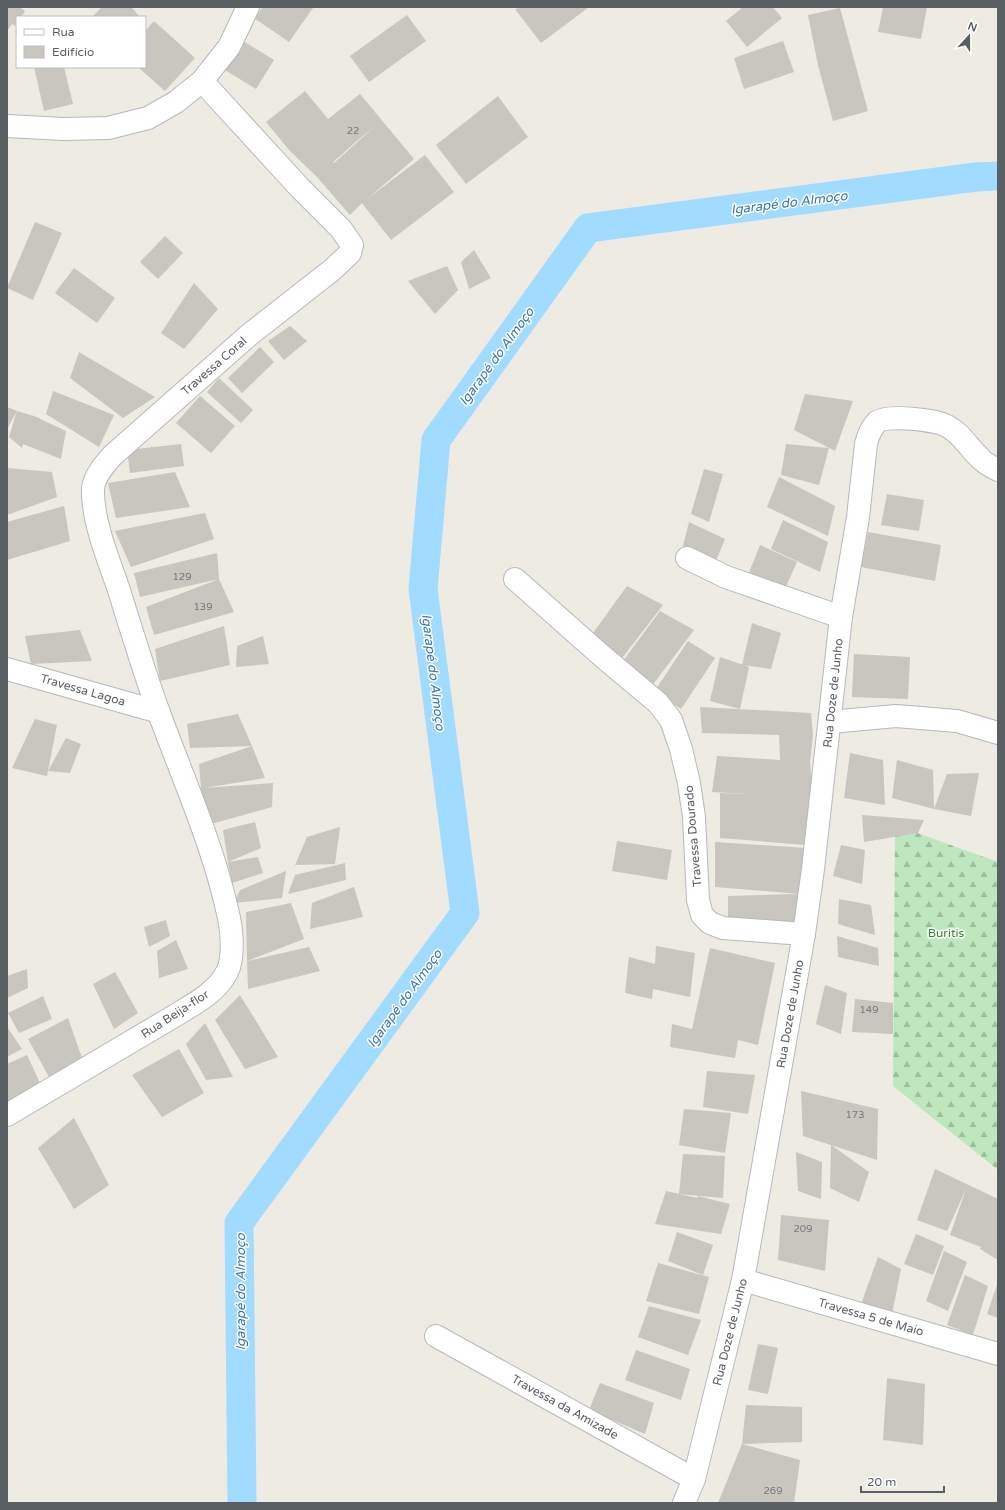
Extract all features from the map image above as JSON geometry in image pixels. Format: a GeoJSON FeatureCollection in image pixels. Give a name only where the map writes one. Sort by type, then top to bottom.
{"type":"FeatureCollection","features":[{"type":"Feature","properties":{"kind":"street"},"geometry":{"type":"LineString","coordinates":[[7,126],[63,129],[108,128],[148,118],[176,102],[202,81],[229,47],[248,7]]}},
{"type":"Feature","properties":{"kind":"street","name":"Travessa Coral"},"geometry":{"type":"LineString","coordinates":[[159,712],[101,535],[95,507],[93,488],[95,482],[100,471],[113,455],[249,335],[332,270],[350,253],[352,245],[341,229],[299,187],[202,81]]}},
{"type":"Feature","properties":{"kind":"street","name":"Rua Doze de Junho"},"geometry":{"type":"LineString","coordinates":[[684,1503],[694,1479],[743,1280],[804,934],[813,869],[841,617],[858,517],[866,444],[869,433],[878,422],[888,419],[901,418],[946,426],[964,440],[981,460],[998,470]]}},
{"type":"Feature","properties":{"kind":"street"},"geometry":{"type":"LineString","coordinates":[[688,558],[726,576],[841,617]]}},
{"type":"Feature","properties":{"kind":"street","name":"Travessa Dourado"},"geometry":{"type":"LineString","coordinates":[[515,578],[602,656],[658,702],[671,720],[682,749],[689,783],[694,825],[698,900],[702,915],[710,923],[723,928],[804,934]]}},
{"type":"Feature","properties":{"kind":"street","name":"Travessa Lagoa"},"geometry":{"type":"LineString","coordinates":[[7,669],[159,712]]}},
{"type":"Feature","properties":{"kind":"street","name":"Rua Beija-flor"},"geometry":{"type":"LineString","coordinates":[[7,1115],[176,1015],[218,987],[228,972],[232,953],[229,919],[211,854],[159,712]]}},
{"type":"Feature","properties":{"kind":"street"},"geometry":{"type":"LineString","coordinates":[[830,722],[896,716],[957,721],[998,733]]}},
{"type":"Feature","properties":{"kind":"street","name":"Travessa 5 de Maio"},"geometry":{"type":"LineString","coordinates":[[743,1280],[998,1354]]}},
{"type":"Feature","properties":{"kind":"street","name":"Travessa da Amizade"},"geometry":{"type":"LineString","coordinates":[[436,1336],[694,1479]]}},
{"type":"Feature","properties":{"kind":"green space","name":"Buritis"},"geometry":{"type":"Polygon","coordinates":[[[895,825],[998,862],[998,1170],[893,1086],[895,825]]]}},
{"type":"Feature","properties":{"kind":"building"},"geometry":{"type":"Polygon","coordinates":[[[7,7],[19,7],[25,11],[22,16],[16,16],[15,26],[12,24],[7,31],[7,7]]]}},
{"type":"Feature","properties":{"kind":"building"},"geometry":{"type":"Polygon","coordinates":[[[102,7],[131,7],[139,16],[93,16],[102,7]]]}},
{"type":"Feature","properties":{"kind":"building"},"geometry":{"type":"Polygon","coordinates":[[[263,7],[313,8],[289,42],[254,18],[263,7]]]}},
{"type":"Feature","properties":{"kind":"building"},"geometry":{"type":"Polygon","coordinates":[[[519,7],[589,7],[541,43],[515,9],[520,8],[519,7]]]}},
{"type":"Feature","properties":{"kind":"building"},"geometry":{"type":"Polygon","coordinates":[[[743,7],[773,7],[782,18],[747,47],[726,21],[743,7]]]}},
{"type":"Feature","properties":{"kind":"building"},"geometry":{"type":"Polygon","coordinates":[[[883,7],[927,7],[921,39],[878,32],[883,7]]]}},
{"type":"Feature","properties":{"kind":"building"},"geometry":{"type":"Polygon","coordinates":[[[840,8],[868,111],[833,121],[818,65],[808,15],[840,8]]]}},
{"type":"Feature","properties":{"kind":"building"},"geometry":{"type":"Polygon","coordinates":[[[407,15],[426,41],[369,82],[350,56],[407,15]]]}},
{"type":"Feature","properties":{"kind":"building"},"geometry":{"type":"Polygon","coordinates":[[[154,21],[195,58],[165,91],[139,68],[146,68],[146,30],[154,21]]]}},
{"type":"Feature","properties":{"kind":"building"},"geometry":{"type":"Polygon","coordinates":[[[243,41],[274,60],[256,89],[225,70],[243,41]]]}},
{"type":"Feature","properties":{"kind":"building"},"geometry":{"type":"Polygon","coordinates":[[[783,41],[794,72],[744,89],[734,58],[783,41]]]}},
{"type":"Feature","properties":{"kind":"building"},"geometry":{"type":"Polygon","coordinates":[[[34,68],[64,68],[73,104],[44,111],[34,68]]]}},
{"type":"Feature","properties":{"kind":"building"},"geometry":{"type":"Polygon","coordinates":[[[305,91],[328,119],[360,94],[414,159],[367,199],[425,155],[454,192],[391,240],[362,203],[350,215],[317,177],[290,151],[266,122],[305,91]],[[374,127],[333,162],[334,163],[374,127]]]}},
{"type":"Feature","properties":{"kind":"building"},"geometry":{"type":"Polygon","coordinates":[[[498,96],[528,137],[466,184],[436,145],[498,96]]]}},
{"type":"Feature","properties":{"kind":"building"},"geometry":{"type":"Polygon","coordinates":[[[35,222],[62,233],[33,300],[7,288],[35,222]]]}},
{"type":"Feature","properties":{"kind":"building"},"geometry":{"type":"Polygon","coordinates":[[[165,236],[183,253],[158,279],[140,262],[165,236]]]}},
{"type":"Feature","properties":{"kind":"building"},"geometry":{"type":"Polygon","coordinates":[[[474,250],[491,278],[469,289],[461,262],[474,250]]]}},
{"type":"Feature","properties":{"kind":"building"},"geometry":{"type":"Polygon","coordinates":[[[447,266],[458,290],[435,314],[408,281],[447,266]]]}},
{"type":"Feature","properties":{"kind":"building"},"geometry":{"type":"Polygon","coordinates":[[[74,268],[115,298],[97,323],[55,293],[74,268]]]}},
{"type":"Feature","properties":{"kind":"building"},"geometry":{"type":"Polygon","coordinates":[[[194,283],[218,309],[184,349],[161,333],[194,283]]]}},
{"type":"Feature","properties":{"kind":"building"},"geometry":{"type":"Polygon","coordinates":[[[290,326],[307,341],[284,360],[268,341],[290,326]]]}},
{"type":"Feature","properties":{"kind":"building"},"geometry":{"type":"Polygon","coordinates":[[[260,347],[274,362],[242,393],[228,378],[260,347]]]}},
{"type":"Feature","properties":{"kind":"building"},"geometry":{"type":"Polygon","coordinates":[[[79,352],[155,397],[123,418],[70,378],[79,352]]]}},
{"type":"Feature","properties":{"kind":"building"},"geometry":{"type":"Polygon","coordinates":[[[219,378],[253,410],[241,423],[207,392],[219,378]]]}},
{"type":"Feature","properties":{"kind":"building"},"geometry":{"type":"Polygon","coordinates":[[[53,391],[114,415],[99,447],[46,414],[53,391]]]}},
{"type":"Feature","properties":{"kind":"building"},"geometry":{"type":"Polygon","coordinates":[[[805,394],[853,401],[835,451],[794,430],[805,394]]]}},
{"type":"Feature","properties":{"kind":"building"},"geometry":{"type":"Polygon","coordinates":[[[200,396],[235,426],[211,453],[176,423],[200,396]]]}},
{"type":"Feature","properties":{"kind":"building"},"geometry":{"type":"Polygon","coordinates":[[[7,407],[17,411],[7,429],[7,407]]]}},
{"type":"Feature","properties":{"kind":"building"},"geometry":{"type":"Polygon","coordinates":[[[17,411],[34,416],[66,431],[61,459],[23,444],[22,448],[9,437],[17,411]]]}},
{"type":"Feature","properties":{"kind":"building"},"geometry":{"type":"Polygon","coordinates":[[[181,444],[184,466],[130,473],[127,450],[181,444]]]}},
{"type":"Feature","properties":{"kind":"building"},"geometry":{"type":"Polygon","coordinates":[[[786,444],[829,448],[819,485],[781,475],[786,444]]]}},
{"type":"Feature","properties":{"kind":"building"},"geometry":{"type":"Polygon","coordinates":[[[7,468],[52,472],[57,497],[7,515],[7,468]]]}},
{"type":"Feature","properties":{"kind":"building"},"geometry":{"type":"Polygon","coordinates":[[[704,469],[723,474],[709,522],[691,514],[704,469]]]}},
{"type":"Feature","properties":{"kind":"building"},"geometry":{"type":"Polygon","coordinates":[[[175,472],[190,507],[116,518],[108,483],[175,472]]]}},
{"type":"Feature","properties":{"kind":"building"},"geometry":{"type":"Polygon","coordinates":[[[779,477],[835,506],[828,536],[767,507],[779,477]]]}},
{"type":"Feature","properties":{"kind":"building"},"geometry":{"type":"Polygon","coordinates":[[[887,494],[924,500],[919,531],[881,525],[887,494]]]}},
{"type":"Feature","properties":{"kind":"building"},"geometry":{"type":"Polygon","coordinates":[[[64,506],[70,541],[7,560],[7,522],[64,506]]]}},
{"type":"Feature","properties":{"kind":"building"},"geometry":{"type":"Polygon","coordinates":[[[205,513],[214,539],[131,567],[115,531],[205,513]]]}},
{"type":"Feature","properties":{"kind":"building"},"geometry":{"type":"Polygon","coordinates":[[[783,520],[828,542],[820,572],[771,549],[783,520]]]}},
{"type":"Feature","properties":{"kind":"building"},"geometry":{"type":"Polygon","coordinates":[[[689,522],[725,539],[715,563],[682,550],[689,522]]]}},
{"type":"Feature","properties":{"kind":"building"},"geometry":{"type":"Polygon","coordinates":[[[868,532],[941,545],[935,581],[861,567],[868,532]]]}},
{"type":"Feature","properties":{"kind":"building"},"geometry":{"type":"Polygon","coordinates":[[[760,545],[797,562],[784,591],[748,575],[760,545]]]}},
{"type":"Feature","properties":{"kind":"building"},"geometry":{"type":"Polygon","coordinates":[[[217,553],[219,579],[140,597],[134,573],[217,553]]]}},
{"type":"Feature","properties":{"kind":"building"},"geometry":{"type":"Polygon","coordinates":[[[219,579],[234,612],[154,635],[146,607],[219,579]]]}},
{"type":"Feature","properties":{"kind":"building"},"geometry":{"type":"Polygon","coordinates":[[[627,586],[663,605],[619,662],[588,640],[627,586]]]}},
{"type":"Feature","properties":{"kind":"building"},"geometry":{"type":"Polygon","coordinates":[[[660,611],[694,630],[651,687],[620,665],[660,611]]]}},
{"type":"Feature","properties":{"kind":"building"},"geometry":{"type":"Polygon","coordinates":[[[752,623],[781,633],[771,669],[742,665],[752,623]]]}},
{"type":"Feature","properties":{"kind":"building"},"geometry":{"type":"Polygon","coordinates":[[[224,626],[230,665],[160,681],[155,649],[224,626]]]}},
{"type":"Feature","properties":{"kind":"building"},"geometry":{"type":"Polygon","coordinates":[[[80,630],[92,661],[31,664],[25,636],[80,630]]]}},
{"type":"Feature","properties":{"kind":"building"},"geometry":{"type":"Polygon","coordinates":[[[263,636],[269,664],[236,667],[237,646],[263,636]]]}},
{"type":"Feature","properties":{"kind":"building"},"geometry":{"type":"Polygon","coordinates":[[[688,641],[715,658],[681,709],[654,692],[688,641]]]}},
{"type":"Feature","properties":{"kind":"building"},"geometry":{"type":"Polygon","coordinates":[[[854,654],[910,657],[908,699],[852,697],[854,654]]]}},
{"type":"Feature","properties":{"kind":"building"},"geometry":{"type":"Polygon","coordinates":[[[720,657],[749,667],[740,709],[710,701],[720,657]]]}},
{"type":"Feature","properties":{"kind":"building"},"geometry":{"type":"Polygon","coordinates":[[[700,707],[811,713],[813,735],[810,762],[813,799],[805,845],[720,838],[720,793],[748,794],[712,792],[717,756],[780,760],[779,735],[702,733],[700,707]]]}},
{"type":"Feature","properties":{"kind":"building"},"geometry":{"type":"Polygon","coordinates":[[[238,714],[252,746],[190,748],[187,724],[238,714]]]}},
{"type":"Feature","properties":{"kind":"building"},"geometry":{"type":"Polygon","coordinates":[[[35,719],[57,725],[47,776],[12,768],[35,719]]]}},
{"type":"Feature","properties":{"kind":"building"},"geometry":{"type":"Polygon","coordinates":[[[66,738],[81,744],[70,773],[48,771],[66,738]]]}},
{"type":"Feature","properties":{"kind":"building"},"geometry":{"type":"Polygon","coordinates":[[[252,746],[265,778],[204,788],[273,783],[272,807],[204,826],[199,764],[252,746]]]}},
{"type":"Feature","properties":{"kind":"building"},"geometry":{"type":"Polygon","coordinates":[[[850,753],[883,760],[885,805],[844,798],[850,753]]]}},
{"type":"Feature","properties":{"kind":"building"},"geometry":{"type":"Polygon","coordinates":[[[897,760],[933,770],[934,809],[892,798],[897,760]]]}},
{"type":"Feature","properties":{"kind":"building"},"geometry":{"type":"Polygon","coordinates":[[[979,773],[971,816],[934,809],[947,774],[979,773]]]}},
{"type":"Feature","properties":{"kind":"building"},"geometry":{"type":"Polygon","coordinates":[[[862,815],[924,820],[918,833],[864,842],[862,815]]]}},
{"type":"Feature","properties":{"kind":"building"},"geometry":{"type":"Polygon","coordinates":[[[255,822],[261,848],[228,862],[223,830],[255,822]]]}},
{"type":"Feature","properties":{"kind":"building"},"geometry":{"type":"Polygon","coordinates":[[[340,827],[335,864],[295,865],[307,837],[340,827]]]}},
{"type":"Feature","properties":{"kind":"building"},"geometry":{"type":"Polygon","coordinates":[[[617,841],[672,850],[667,880],[612,871],[617,841]]]}},
{"type":"Feature","properties":{"kind":"building"},"geometry":{"type":"Polygon","coordinates":[[[715,842],[807,848],[800,894],[715,887],[715,842]]]}},
{"type":"Feature","properties":{"kind":"building"},"geometry":{"type":"Polygon","coordinates":[[[841,845],[865,850],[862,884],[833,876],[841,845]]]}},
{"type":"Feature","properties":{"kind":"building"},"geometry":{"type":"Polygon","coordinates":[[[258,857],[263,873],[232,883],[228,862],[258,857]]]}},
{"type":"Feature","properties":{"kind":"building"},"geometry":{"type":"Polygon","coordinates":[[[345,863],[346,880],[288,894],[295,875],[345,863]]]}},
{"type":"Feature","properties":{"kind":"building"},"geometry":{"type":"Polygon","coordinates":[[[286,871],[282,898],[234,903],[240,890],[286,871]]]}},
{"type":"Feature","properties":{"kind":"building"},"geometry":{"type":"Polygon","coordinates":[[[354,887],[363,917],[310,929],[312,903],[354,887]]]}},
{"type":"Feature","properties":{"kind":"building"},"geometry":{"type":"Polygon","coordinates":[[[800,894],[799,925],[728,919],[728,896],[800,894]]]}},
{"type":"Feature","properties":{"kind":"building"},"geometry":{"type":"Polygon","coordinates":[[[839,899],[871,905],[875,935],[838,924],[839,899]]]}},
{"type":"Feature","properties":{"kind":"building"},"geometry":{"type":"Polygon","coordinates":[[[291,903],[304,939],[247,961],[246,912],[291,903]]]}},
{"type":"Feature","properties":{"kind":"building"},"geometry":{"type":"Polygon","coordinates":[[[166,920],[170,936],[149,947],[144,927],[166,920]]]}},
{"type":"Feature","properties":{"kind":"building"},"geometry":{"type":"Polygon","coordinates":[[[837,936],[878,948],[879,966],[838,957],[837,936]]]}},
{"type":"Feature","properties":{"kind":"building"},"geometry":{"type":"Polygon","coordinates":[[[176,940],[188,969],[159,978],[157,951],[176,940]]]}},
{"type":"Feature","properties":{"kind":"building"},"geometry":{"type":"Polygon","coordinates":[[[656,946],[695,953],[690,997],[653,989],[652,999],[625,993],[629,957],[655,964],[656,946]]]}},
{"type":"Feature","properties":{"kind":"building"},"geometry":{"type":"Polygon","coordinates":[[[309,947],[320,971],[248,989],[247,961],[309,947]]]}},
{"type":"Feature","properties":{"kind":"building"},"geometry":{"type":"Polygon","coordinates":[[[710,948],[775,963],[758,1045],[738,1040],[735,1058],[670,1047],[672,1024],[692,1029],[710,948]]]}},
{"type":"Feature","properties":{"kind":"building"},"geometry":{"type":"Polygon","coordinates":[[[27,969],[28,988],[7,998],[7,976],[27,969]]]}},
{"type":"Feature","properties":{"kind":"building"},"geometry":{"type":"Polygon","coordinates":[[[115,972],[138,1013],[114,1029],[93,984],[115,972]]]}},
{"type":"Feature","properties":{"kind":"building"},"geometry":{"type":"Polygon","coordinates":[[[825,985],[847,993],[841,1034],[816,1024],[825,985]]]}},
{"type":"Feature","properties":{"kind":"building"},"geometry":{"type":"Polygon","coordinates":[[[240,995],[278,1057],[245,1069],[215,1020],[240,995]]]}},
{"type":"Feature","properties":{"kind":"building"},"geometry":{"type":"Polygon","coordinates":[[[43,996],[52,1019],[19,1033],[8,1013],[43,996]]]}},
{"type":"Feature","properties":{"kind":"building"},"geometry":{"type":"Polygon","coordinates":[[[855,999],[893,1003],[893,1034],[852,1032],[855,999]]]}},
{"type":"Feature","properties":{"kind":"building"},"geometry":{"type":"Polygon","coordinates":[[[68,1018],[82,1058],[49,1077],[28,1039],[68,1018]]]}},
{"type":"Feature","properties":{"kind":"building"},"geometry":{"type":"Polygon","coordinates":[[[205,1023],[233,1077],[206,1080],[186,1044],[205,1023]]]}},
{"type":"Feature","properties":{"kind":"building"},"geometry":{"type":"Polygon","coordinates":[[[7,1027],[22,1049],[7,1057],[7,1027]]]}},
{"type":"Feature","properties":{"kind":"building"},"geometry":{"type":"Polygon","coordinates":[[[179,1049],[204,1093],[162,1117],[132,1075],[179,1049]]]}},
{"type":"Feature","properties":{"kind":"building"},"geometry":{"type":"Polygon","coordinates":[[[27,1055],[40,1083],[7,1103],[7,1064],[27,1055]]]}},
{"type":"Feature","properties":{"kind":"building"},"geometry":{"type":"Polygon","coordinates":[[[707,1071],[755,1075],[748,1114],[703,1107],[707,1071]]]}},
{"type":"Feature","properties":{"kind":"building"},"geometry":{"type":"Polygon","coordinates":[[[801,1091],[878,1109],[877,1160],[803,1136],[801,1091]]]}},
{"type":"Feature","properties":{"kind":"building"},"geometry":{"type":"Polygon","coordinates":[[[684,1109],[731,1113],[725,1153],[679,1145],[684,1109]]]}},
{"type":"Feature","properties":{"kind":"building"},"geometry":{"type":"Polygon","coordinates":[[[74,1118],[109,1185],[74,1209],[38,1148],[74,1118]]]}},
{"type":"Feature","properties":{"kind":"building"},"geometry":{"type":"Polygon","coordinates":[[[831,1145],[869,1172],[859,1202],[830,1188],[831,1145]]]}},
{"type":"Feature","properties":{"kind":"building"},"geometry":{"type":"Polygon","coordinates":[[[796,1152],[822,1162],[821,1199],[798,1191],[796,1152]]]}},
{"type":"Feature","properties":{"kind":"building"},"geometry":{"type":"Polygon","coordinates":[[[683,1154],[725,1156],[723,1198],[679,1194],[683,1154]]]}},
{"type":"Feature","properties":{"kind":"building"},"geometry":{"type":"Polygon","coordinates":[[[935,1169],[998,1199],[998,1260],[980,1249],[981,1247],[950,1235],[966,1189],[947,1231],[917,1220],[935,1169]]]}},
{"type":"Feature","properties":{"kind":"building"},"geometry":{"type":"Polygon","coordinates":[[[666,1191],[697,1198],[698,1196],[730,1204],[721,1234],[655,1224],[666,1191]]]}},
{"type":"Feature","properties":{"kind":"building"},"geometry":{"type":"Polygon","coordinates":[[[781,1215],[829,1220],[825,1271],[778,1260],[781,1215]]]}},
{"type":"Feature","properties":{"kind":"building"},"geometry":{"type":"Polygon","coordinates":[[[677,1232],[713,1245],[703,1275],[668,1261],[677,1232]]]}},
{"type":"Feature","properties":{"kind":"building"},"geometry":{"type":"Polygon","coordinates":[[[916,1234],[944,1246],[933,1275],[904,1264],[916,1234]]]}},
{"type":"Feature","properties":{"kind":"building"},"geometry":{"type":"Polygon","coordinates":[[[944,1251],[967,1262],[948,1311],[926,1301],[944,1251]]]}},
{"type":"Feature","properties":{"kind":"building"},"geometry":{"type":"Polygon","coordinates":[[[878,1257],[901,1269],[891,1319],[860,1307],[878,1257]]]}},
{"type":"Feature","properties":{"kind":"building"},"geometry":{"type":"Polygon","coordinates":[[[658,1263],[709,1277],[699,1314],[646,1301],[658,1263]]]}},
{"type":"Feature","properties":{"kind":"building"},"geometry":{"type":"Polygon","coordinates":[[[965,1275],[988,1286],[973,1335],[947,1325],[965,1275]]]}},
{"type":"Feature","properties":{"kind":"building"},"geometry":{"type":"Polygon","coordinates":[[[998,1282],[998,1318],[987,1314],[998,1282]]]}},
{"type":"Feature","properties":{"kind":"building"},"geometry":{"type":"Polygon","coordinates":[[[649,1306],[701,1320],[688,1355],[638,1337],[649,1306]]]}},
{"type":"Feature","properties":{"kind":"building"},"geometry":{"type":"Polygon","coordinates":[[[758,1344],[778,1348],[768,1394],[748,1390],[758,1344]]]}},
{"type":"Feature","properties":{"kind":"building"},"geometry":{"type":"Polygon","coordinates":[[[636,1350],[690,1369],[681,1400],[625,1380],[636,1350]]]}},
{"type":"Feature","properties":{"kind":"building"},"geometry":{"type":"Polygon","coordinates":[[[887,1378],[925,1384],[923,1445],[883,1440],[887,1378]]]}},
{"type":"Feature","properties":{"kind":"building"},"geometry":{"type":"Polygon","coordinates":[[[600,1383],[654,1403],[645,1434],[589,1410],[600,1383]]]}},
{"type":"Feature","properties":{"kind":"building"},"geometry":{"type":"Polygon","coordinates":[[[746,1405],[802,1407],[802,1442],[742,1444],[746,1405]]]}},
{"type":"Feature","properties":{"kind":"building"},"geometry":{"type":"Polygon","coordinates":[[[742,1444],[800,1460],[794,1503],[718,1503],[742,1444]]]}},
{"type":"Feature","properties":{"kind":"waterway","name":"Igarapé do Almoço"},"geometry":{"type":"LineString","coordinates":[[242,1503],[239,1223],[465,913],[423,589],[436,440],[588,228],[976,177],[998,176]]}}]}
